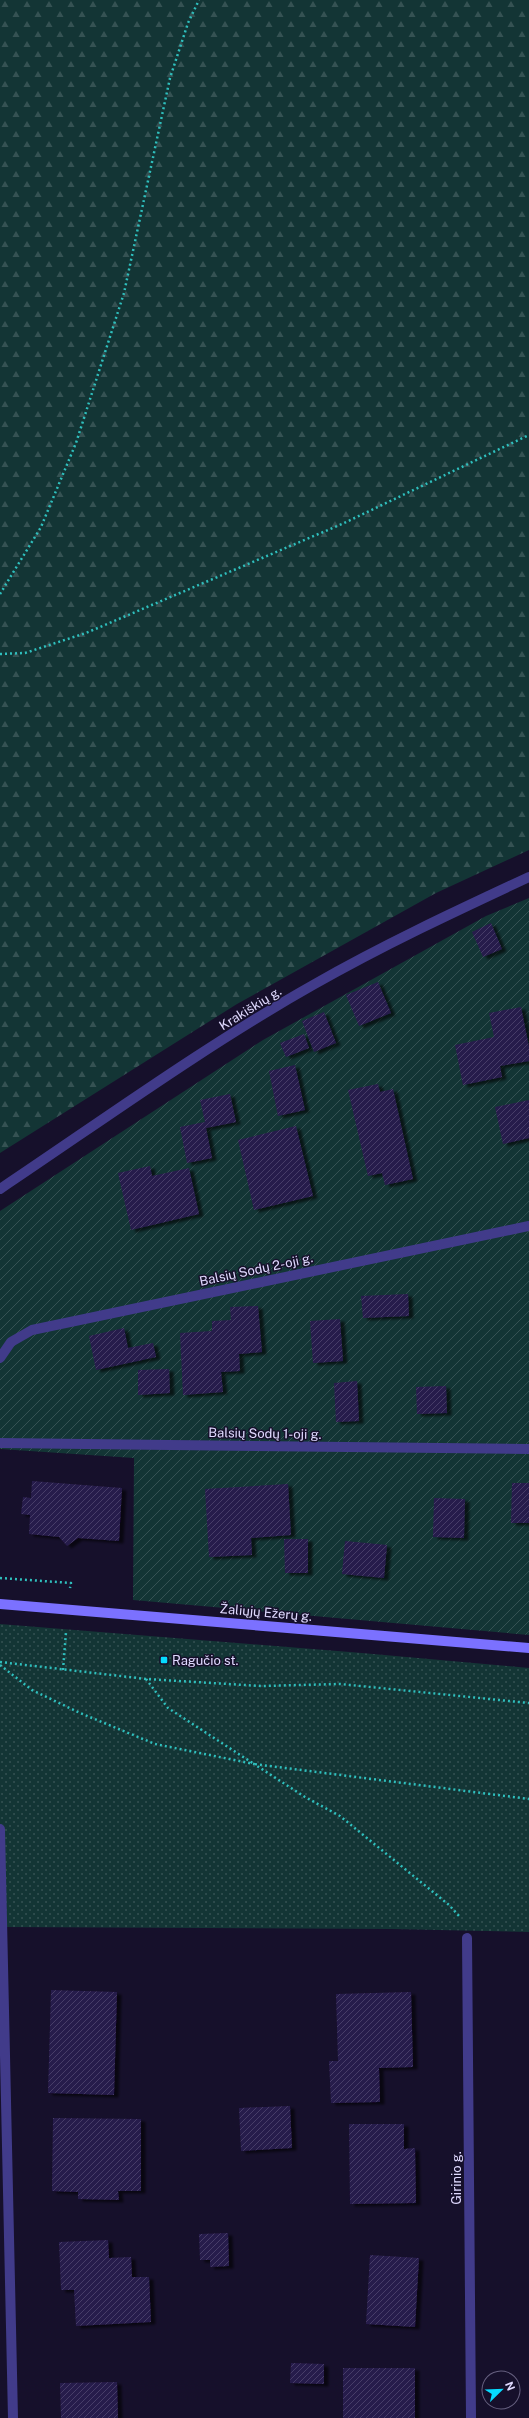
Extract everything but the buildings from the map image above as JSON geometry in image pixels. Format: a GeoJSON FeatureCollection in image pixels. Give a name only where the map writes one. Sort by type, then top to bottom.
{"type":"FeatureCollection","features":[{"type":"Feature","properties":{"kind":"main road","name":"Žaliųjų Ežerų g."},"geometry":{"type":"LineString","coordinates":[[0,1604],[529,1648]]}},
{"type":"Feature","properties":{"kind":"street","name":"Krakiškių g."},"geometry":{"type":"LineString","coordinates":[[0,1189],[221,1041],[313,985],[414,931],[529,877]]}},
{"type":"Feature","properties":{"kind":"street","name":"Balsių Sodų 2-oji g."},"geometry":{"type":"LineString","coordinates":[[0,1358],[11,1342],[32,1330],[529,1226]]}},
{"type":"Feature","properties":{"kind":"street","name":"Balsių Sodų 1-oji g."},"geometry":{"type":"LineString","coordinates":[[0,1443],[529,1449]]}},
{"type":"Feature","properties":{"kind":"street"},"geometry":{"type":"LineString","coordinates":[[0,1829],[13,2418]]}},
{"type":"Feature","properties":{"kind":"street","name":"Girinio g."},"geometry":{"type":"LineString","coordinates":[[467,1938],[471,2418]]}},
{"type":"Feature","properties":{"kind":"path"},"geometry":{"type":"LineString","coordinates":[[0,594],[41,528],[76,443],[124,293],[170,78],[188,23],[199,0]]}},
{"type":"Feature","properties":{"kind":"path"},"geometry":{"type":"LineString","coordinates":[[0,654],[25,653],[86,633],[342,524],[529,435]]}},
{"type":"Feature","properties":{"kind":"path"},"geometry":{"type":"LineString","coordinates":[[0,1578],[70,1583]]}},
{"type":"Feature","properties":{"kind":"path"},"geometry":{"type":"LineString","coordinates":[[0,1664],[146,1679],[260,1686],[340,1684],[529,1703]]}},
{"type":"Feature","properties":{"kind":"path"},"geometry":{"type":"LineString","coordinates":[[0,1664],[32,1690],[80,1713],[155,1744],[254,1764],[529,1799]]}},
{"type":"Feature","properties":{"kind":"path"},"geometry":{"type":"LineString","coordinates":[[146,1679],[168,1708],[305,1797],[340,1816],[449,1905],[465,1924],[467,1938]]}},
{"type":"Feature","properties":{"kind":"green space"},"geometry":{"type":"Polygon","coordinates":[[[0,0],[529,0],[529,850],[436,893],[237,1004],[0,1153],[0,0]]]}},
{"type":"Feature","properties":{"kind":"green space"},"geometry":{"type":"Polygon","coordinates":[[[529,898],[529,1635],[133,1600],[134,1458],[0,1449],[0,1211],[263,1040],[486,916],[529,898]]]}},
{"type":"Feature","properties":{"kind":"green space"},"geometry":{"type":"Polygon","coordinates":[[[0,1624],[529,1668],[529,1932],[392,1929],[0,1927],[0,1624]]]}},
{"type":"Feature","properties":{"kind":"place","name":"Ragučio st."},"geometry":{"type":"Point","coordinates":[164,1660]}}]}
